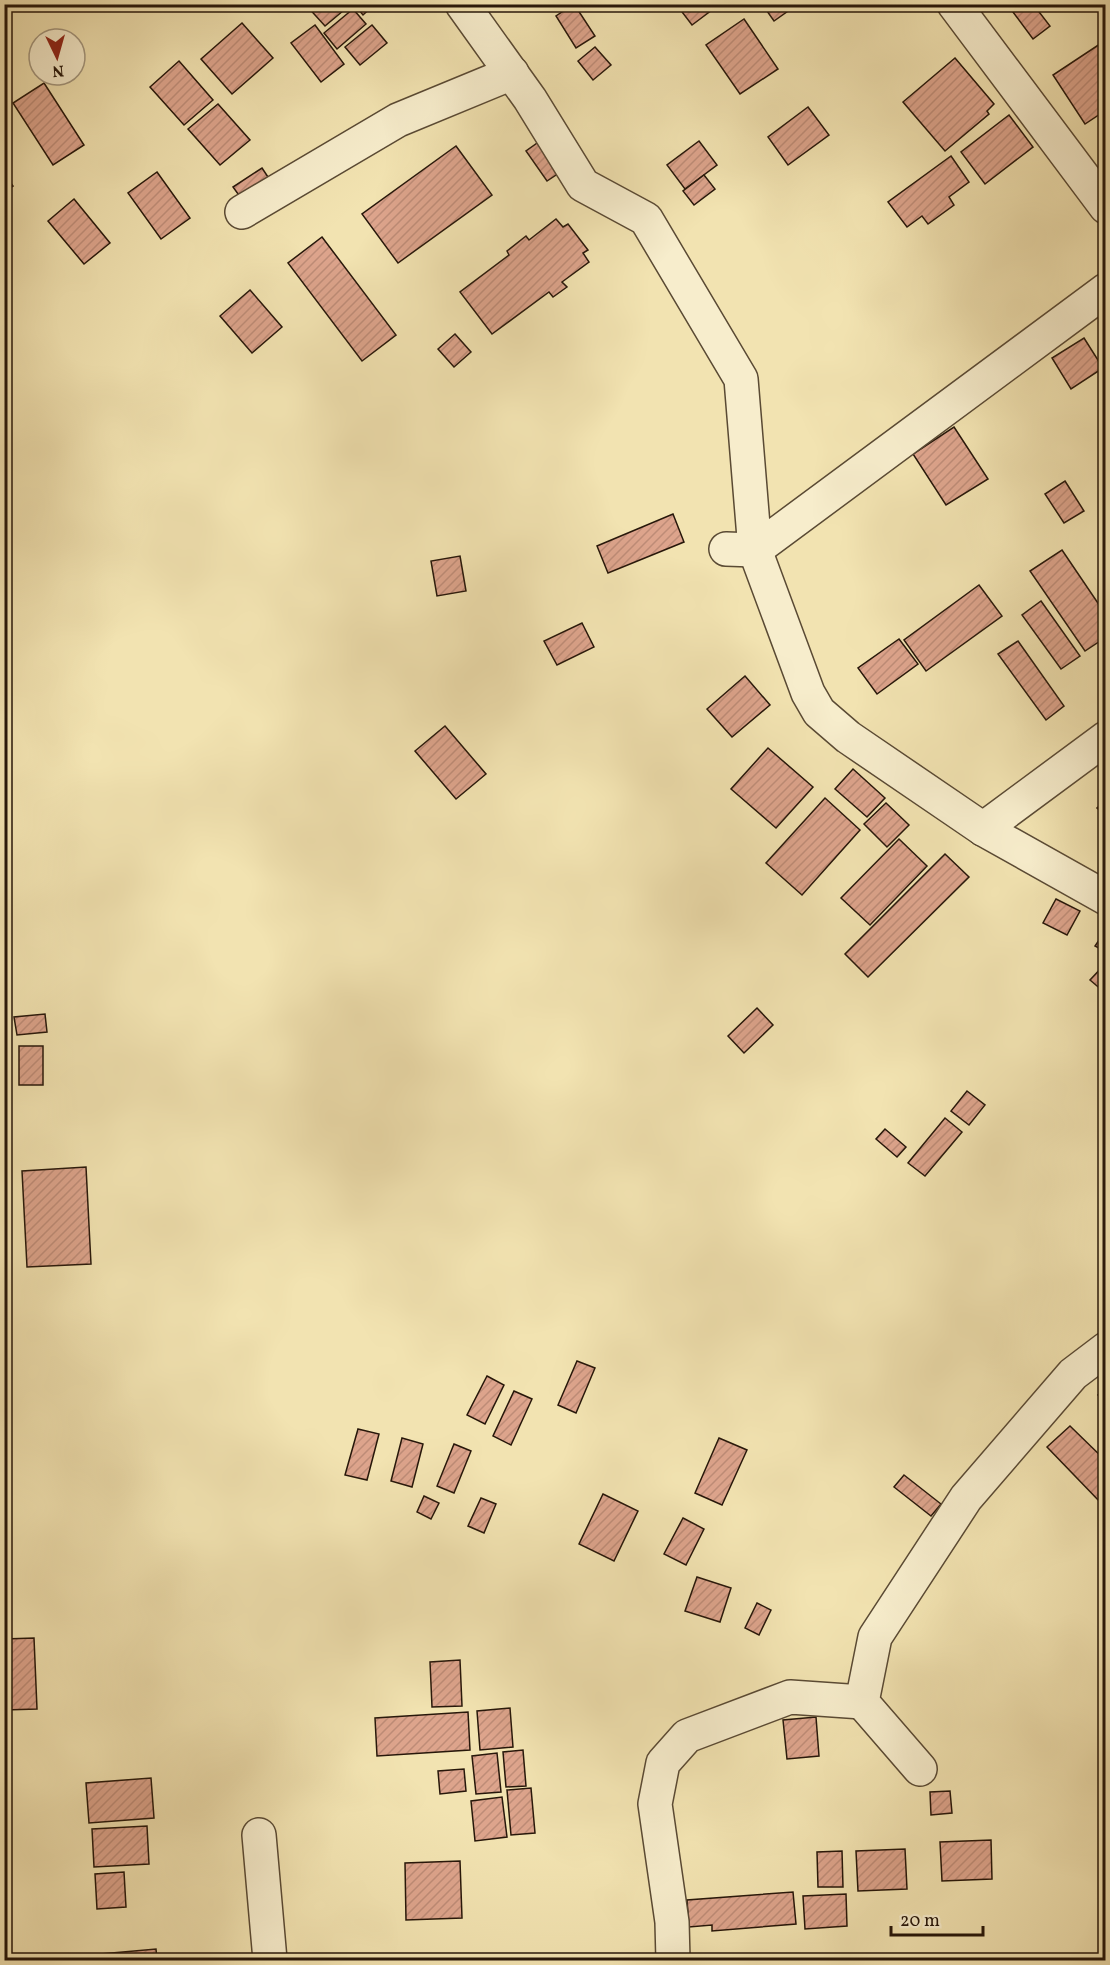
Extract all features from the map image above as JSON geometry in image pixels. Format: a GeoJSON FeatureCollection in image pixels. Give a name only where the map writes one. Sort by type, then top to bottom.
{"type":"FeatureCollection","features":[{"type":"Feature","properties":{"kind":"street"},"geometry":{"type":"LineString","coordinates":[[462,4],[530,99],[583,185],[646,219],[741,379],[741,549],[819,712],[848,737],[983,829],[1106,898]]}},
{"type":"Feature","properties":{"kind":"street"},"geometry":{"type":"LineString","coordinates":[[954,4],[1106,207]]}},
{"type":"Feature","properties":{"kind":"street"},"geometry":{"type":"LineString","coordinates":[[242,212],[398,120],[512,74]]}},
{"type":"Feature","properties":{"kind":"street"},"geometry":{"type":"LineString","coordinates":[[741,549],[1106,290]]}},
{"type":"Feature","properties":{"kind":"street"},"geometry":{"type":"LineString","coordinates":[[983,829],[1106,738]]}},
{"type":"Feature","properties":{"kind":"street"},"geometry":{"type":"LineString","coordinates":[[862,1702],[875,1637],[966,1498],[1073,1374],[1106,1349]]}},
{"type":"Feature","properties":{"kind":"street"},"geometry":{"type":"LineString","coordinates":[[673,1960],[672,1922],[655,1804],[663,1763],[687,1736],[790,1697],[862,1702],[920,1769]]}},
{"type":"Feature","properties":{"kind":"street"},"geometry":{"type":"LineString","coordinates":[[259,1835],[270,1960]]}},
{"type":"Feature","properties":{"kind":"building"},"geometry":{"type":"Polygon","coordinates":[[[305,4],[349,4],[350,5],[325,26],[305,4]]]}},
{"type":"Feature","properties":{"kind":"building"},"geometry":{"type":"Polygon","coordinates":[[[354,4],[375,4],[363,15],[354,4]]]}},
{"type":"Feature","properties":{"kind":"building"},"geometry":{"type":"Polygon","coordinates":[[[574,4],[595,36],[576,48],[556,16],[574,4]]]}},
{"type":"Feature","properties":{"kind":"building"},"geometry":{"type":"Polygon","coordinates":[[[676,4],[720,4],[692,25],[676,4]]]}},
{"type":"Feature","properties":{"kind":"building"},"geometry":{"type":"Polygon","coordinates":[[[762,4],[798,4],[774,21],[762,4]]]}},
{"type":"Feature","properties":{"kind":"building"},"geometry":{"type":"Polygon","coordinates":[[[1007,4],[1033,4],[1050,26],[1033,39],[1007,4]]]}},
{"type":"Feature","properties":{"kind":"building"},"geometry":{"type":"Polygon","coordinates":[[[353,9],[366,24],[337,49],[324,33],[353,9]]]}},
{"type":"Feature","properties":{"kind":"building"},"geometry":{"type":"Polygon","coordinates":[[[744,19],[778,69],[740,94],[706,45],[744,19]]]}},
{"type":"Feature","properties":{"kind":"building"},"geometry":{"type":"Polygon","coordinates":[[[242,23],[273,58],[232,94],[201,59],[242,23]]]}},
{"type":"Feature","properties":{"kind":"building"},"geometry":{"type":"Polygon","coordinates":[[[315,25],[344,64],[321,82],[291,43],[315,25]]]}},
{"type":"Feature","properties":{"kind":"building"},"geometry":{"type":"Polygon","coordinates":[[[372,25],[387,43],[360,65],[345,47],[372,25]]]}},
{"type":"Feature","properties":{"kind":"building"},"geometry":{"type":"Polygon","coordinates":[[[1106,40],[1106,110],[1085,124],[1053,75],[1106,40]]]}},
{"type":"Feature","properties":{"kind":"building"},"geometry":{"type":"Polygon","coordinates":[[[595,47],[611,65],[593,80],[578,61],[595,47]]]}},
{"type":"Feature","properties":{"kind":"building"},"geometry":{"type":"Polygon","coordinates":[[[955,58],[994,104],[987,111],[989,114],[945,151],[903,102],[955,58]]]}},
{"type":"Feature","properties":{"kind":"building"},"geometry":{"type":"Polygon","coordinates":[[[179,61],[213,100],[184,125],[150,87],[179,61]]]}},
{"type":"Feature","properties":{"kind":"building"},"geometry":{"type":"Polygon","coordinates":[[[38,87],[47,87],[84,145],[53,165],[13,103],[38,87]]]}},
{"type":"Feature","properties":{"kind":"building"},"geometry":{"type":"Polygon","coordinates":[[[218,104],[250,140],[220,165],[188,129],[218,104]]]}},
{"type":"Feature","properties":{"kind":"building"},"geometry":{"type":"Polygon","coordinates":[[[808,107],[829,135],[788,165],[768,137],[808,107]]]}},
{"type":"Feature","properties":{"kind":"building"},"geometry":{"type":"Polygon","coordinates":[[[1009,115],[1033,147],[985,184],[961,152],[1009,115]]]}},
{"type":"Feature","properties":{"kind":"building"},"geometry":{"type":"Polygon","coordinates":[[[547,136],[568,167],[547,181],[526,151],[547,136]]]}},
{"type":"Feature","properties":{"kind":"building"},"geometry":{"type":"Polygon","coordinates":[[[699,141],[717,165],[685,189],[667,165],[699,141]]]}},
{"type":"Feature","properties":{"kind":"building"},"geometry":{"type":"Polygon","coordinates":[[[456,146],[492,195],[398,263],[362,214],[456,146]]]}},
{"type":"Feature","properties":{"kind":"building"},"geometry":{"type":"Polygon","coordinates":[[[951,156],[969,182],[949,197],[954,205],[928,224],[922,216],[907,227],[888,202],[951,156]]]}},
{"type":"Feature","properties":{"kind":"building"},"geometry":{"type":"Polygon","coordinates":[[[262,168],[274,186],[246,205],[233,187],[262,168]]]}},
{"type":"Feature","properties":{"kind":"building"},"geometry":{"type":"Polygon","coordinates":[[[157,172],[190,218],[161,239],[128,193],[157,172]]]}},
{"type":"Feature","properties":{"kind":"building"},"geometry":{"type":"Polygon","coordinates":[[[4,174],[13,186],[4,192],[4,174]]]}},
{"type":"Feature","properties":{"kind":"building"},"geometry":{"type":"Polygon","coordinates":[[[704,175],[715,189],[694,205],[683,191],[704,175]]]}},
{"type":"Feature","properties":{"kind":"building"},"geometry":{"type":"Polygon","coordinates":[[[74,199],[110,243],[84,264],[48,221],[74,199]]]}},
{"type":"Feature","properties":{"kind":"building"},"geometry":{"type":"Polygon","coordinates":[[[556,219],[563,227],[568,224],[588,250],[583,253],[589,262],[562,282],[567,287],[553,297],[549,292],[492,334],[460,292],[509,255],[507,251],[526,236],[529,240],[556,219]]]}},
{"type":"Feature","properties":{"kind":"building"},"geometry":{"type":"Polygon","coordinates":[[[322,237],[396,335],[362,361],[288,263],[322,237]]]}},
{"type":"Feature","properties":{"kind":"building"},"geometry":{"type":"Polygon","coordinates":[[[250,290],[282,327],[252,353],[220,316],[250,290]]]}},
{"type":"Feature","properties":{"kind":"building"},"geometry":{"type":"Polygon","coordinates":[[[455,334],[471,352],[454,367],[438,349],[455,334]]]}},
{"type":"Feature","properties":{"kind":"building"},"geometry":{"type":"Polygon","coordinates":[[[1084,338],[1103,368],[1071,389],[1052,358],[1084,338]]]}},
{"type":"Feature","properties":{"kind":"building"},"geometry":{"type":"Polygon","coordinates":[[[954,427],[988,479],[946,505],[913,454],[954,427]]]}},
{"type":"Feature","properties":{"kind":"building"},"geometry":{"type":"Polygon","coordinates":[[[1065,481],[1084,511],[1064,523],[1045,494],[1065,481]]]}},
{"type":"Feature","properties":{"kind":"building"},"geometry":{"type":"Polygon","coordinates":[[[673,514],[684,542],[608,573],[597,546],[673,514]]]}},
{"type":"Feature","properties":{"kind":"building"},"geometry":{"type":"Polygon","coordinates":[[[1062,550],[1106,615],[1106,637],[1085,651],[1030,571],[1062,550]]]}},
{"type":"Feature","properties":{"kind":"building"},"geometry":{"type":"Polygon","coordinates":[[[460,556],[466,591],[437,596],[431,561],[460,556]]]}},
{"type":"Feature","properties":{"kind":"building"},"geometry":{"type":"Polygon","coordinates":[[[979,585],[1002,616],[926,671],[904,640],[979,585]]]}},
{"type":"Feature","properties":{"kind":"building"},"geometry":{"type":"Polygon","coordinates":[[[1041,601],[1080,656],[1061,669],[1022,615],[1041,601]]]}},
{"type":"Feature","properties":{"kind":"building"},"geometry":{"type":"Polygon","coordinates":[[[582,623],[594,647],[557,665],[544,641],[582,623]]]}},
{"type":"Feature","properties":{"kind":"building"},"geometry":{"type":"Polygon","coordinates":[[[899,639],[918,664],[877,694],[858,668],[899,639]]]}},
{"type":"Feature","properties":{"kind":"building"},"geometry":{"type":"Polygon","coordinates":[[[1018,641],[1064,706],[1046,720],[998,654],[1018,641]]]}},
{"type":"Feature","properties":{"kind":"building"},"geometry":{"type":"Polygon","coordinates":[[[745,676],[770,705],[732,737],[707,709],[745,676]]]}},
{"type":"Feature","properties":{"kind":"building"},"geometry":{"type":"Polygon","coordinates":[[[445,726],[486,774],[456,799],[415,751],[445,726]]]}},
{"type":"Feature","properties":{"kind":"building"},"geometry":{"type":"Polygon","coordinates":[[[768,748],[813,787],[776,828],[731,789],[768,748]]]}},
{"type":"Feature","properties":{"kind":"building"},"geometry":{"type":"Polygon","coordinates":[[[853,769],[885,798],[867,817],[835,789],[853,769]]]}},
{"type":"Feature","properties":{"kind":"building"},"geometry":{"type":"Polygon","coordinates":[[[825,798],[860,830],[802,895],[766,863],[825,798]]]}},
{"type":"Feature","properties":{"kind":"building"},"geometry":{"type":"Polygon","coordinates":[[[1106,800],[1106,816],[1097,808],[1106,800]]]}},
{"type":"Feature","properties":{"kind":"building"},"geometry":{"type":"Polygon","coordinates":[[[886,803],[909,825],[887,847],[864,824],[886,803]]]}},
{"type":"Feature","properties":{"kind":"building"},"geometry":{"type":"Polygon","coordinates":[[[899,839],[927,866],[870,925],[841,898],[899,839]]]}},
{"type":"Feature","properties":{"kind":"building"},"geometry":{"type":"Polygon","coordinates":[[[945,854],[969,877],[868,977],[845,954],[945,854]]]}},
{"type":"Feature","properties":{"kind":"building"},"geometry":{"type":"Polygon","coordinates":[[[1056,899],[1080,911],[1067,935],[1043,923],[1056,899]]]}},
{"type":"Feature","properties":{"kind":"building"},"geometry":{"type":"Polygon","coordinates":[[[1106,930],[1106,952],[1095,946],[1106,930]]]}},
{"type":"Feature","properties":{"kind":"building"},"geometry":{"type":"Polygon","coordinates":[[[1106,963],[1106,988],[1103,991],[1090,980],[1106,963]]]}},
{"type":"Feature","properties":{"kind":"building"},"geometry":{"type":"Polygon","coordinates":[[[757,1008],[773,1025],[744,1053],[728,1036],[757,1008]]]}},
{"type":"Feature","properties":{"kind":"building"},"geometry":{"type":"Polygon","coordinates":[[[45,1014],[47,1032],[17,1035],[14,1017],[45,1014]]]}},
{"type":"Feature","properties":{"kind":"building"},"geometry":{"type":"Polygon","coordinates":[[[19,1046],[43,1046],[43,1085],[19,1085],[19,1046]]]}},
{"type":"Feature","properties":{"kind":"building"},"geometry":{"type":"Polygon","coordinates":[[[4,1053],[7,1093],[4,1093],[4,1053]]]}},
{"type":"Feature","properties":{"kind":"building"},"geometry":{"type":"Polygon","coordinates":[[[967,1091],[985,1105],[969,1125],[951,1111],[967,1091]]]}},
{"type":"Feature","properties":{"kind":"building"},"geometry":{"type":"Polygon","coordinates":[[[945,1118],[962,1132],[925,1176],[908,1163],[945,1118]]]}},
{"type":"Feature","properties":{"kind":"building"},"geometry":{"type":"Polygon","coordinates":[[[885,1129],[906,1147],[897,1157],[876,1139],[885,1129]]]}},
{"type":"Feature","properties":{"kind":"building"},"geometry":{"type":"Polygon","coordinates":[[[86,1167],[91,1264],[27,1267],[22,1171],[86,1167]]]}},
{"type":"Feature","properties":{"kind":"building"},"geometry":{"type":"Polygon","coordinates":[[[577,1361],[595,1368],[576,1413],[558,1405],[577,1361]]]}},
{"type":"Feature","properties":{"kind":"building"},"geometry":{"type":"Polygon","coordinates":[[[487,1376],[504,1385],[485,1424],[467,1415],[487,1376]]]}},
{"type":"Feature","properties":{"kind":"building"},"geometry":{"type":"Polygon","coordinates":[[[1106,1390],[1106,1406],[1098,1395],[1106,1390]]]}},
{"type":"Feature","properties":{"kind":"building"},"geometry":{"type":"Polygon","coordinates":[[[514,1391],[532,1399],[511,1445],[493,1436],[514,1391]]]}},
{"type":"Feature","properties":{"kind":"building"},"geometry":{"type":"Polygon","coordinates":[[[1070,1426],[1106,1461],[1106,1501],[1102,1504],[1047,1447],[1070,1426]]]}},
{"type":"Feature","properties":{"kind":"building"},"geometry":{"type":"Polygon","coordinates":[[[358,1429],[379,1434],[367,1480],[345,1475],[358,1429]]]}},
{"type":"Feature","properties":{"kind":"building"},"geometry":{"type":"Polygon","coordinates":[[[402,1438],[423,1444],[412,1487],[391,1481],[402,1438]]]}},
{"type":"Feature","properties":{"kind":"building"},"geometry":{"type":"Polygon","coordinates":[[[719,1438],[747,1450],[722,1505],[695,1493],[719,1438]]]}},
{"type":"Feature","properties":{"kind":"building"},"geometry":{"type":"Polygon","coordinates":[[[454,1444],[471,1451],[454,1493],[437,1486],[454,1444]]]}},
{"type":"Feature","properties":{"kind":"building"},"geometry":{"type":"Polygon","coordinates":[[[904,1475],[941,1504],[931,1516],[894,1487],[904,1475]]]}},
{"type":"Feature","properties":{"kind":"building"},"geometry":{"type":"Polygon","coordinates":[[[603,1494],[638,1511],[614,1561],[579,1544],[603,1494]]]}},
{"type":"Feature","properties":{"kind":"building"},"geometry":{"type":"Polygon","coordinates":[[[424,1496],[439,1503],[431,1519],[417,1512],[424,1496]]]}},
{"type":"Feature","properties":{"kind":"building"},"geometry":{"type":"Polygon","coordinates":[[[481,1498],[496,1504],[484,1533],[468,1526],[481,1498]]]}},
{"type":"Feature","properties":{"kind":"building"},"geometry":{"type":"Polygon","coordinates":[[[683,1518],[704,1529],[686,1565],[664,1554],[683,1518]]]}},
{"type":"Feature","properties":{"kind":"building"},"geometry":{"type":"Polygon","coordinates":[[[697,1577],[731,1588],[720,1622],[685,1611],[697,1577]]]}},
{"type":"Feature","properties":{"kind":"building"},"geometry":{"type":"Polygon","coordinates":[[[757,1603],[771,1610],[759,1635],[745,1628],[757,1603]]]}},
{"type":"Feature","properties":{"kind":"building"},"geometry":{"type":"Polygon","coordinates":[[[34,1638],[37,1709],[4,1710],[4,1639],[34,1638]]]}},
{"type":"Feature","properties":{"kind":"building"},"geometry":{"type":"Polygon","coordinates":[[[460,1660],[462,1706],[432,1707],[430,1662],[460,1660]]]}},
{"type":"Feature","properties":{"kind":"building"},"geometry":{"type":"Polygon","coordinates":[[[510,1708],[513,1747],[480,1750],[477,1711],[510,1708]]]}},
{"type":"Feature","properties":{"kind":"building"},"geometry":{"type":"Polygon","coordinates":[[[468,1712],[470,1750],[377,1756],[375,1718],[468,1712]]]}},
{"type":"Feature","properties":{"kind":"building"},"geometry":{"type":"Polygon","coordinates":[[[816,1717],[819,1756],[787,1759],[783,1720],[816,1717]]]}},
{"type":"Feature","properties":{"kind":"building"},"geometry":{"type":"Polygon","coordinates":[[[523,1750],[526,1786],[506,1787],[503,1752],[523,1750]]]}},
{"type":"Feature","properties":{"kind":"building"},"geometry":{"type":"Polygon","coordinates":[[[497,1753],[501,1792],[476,1794],[472,1756],[497,1753]]]}},
{"type":"Feature","properties":{"kind":"building"},"geometry":{"type":"Polygon","coordinates":[[[464,1769],[466,1791],[440,1794],[438,1771],[464,1769]]]}},
{"type":"Feature","properties":{"kind":"building"},"geometry":{"type":"Polygon","coordinates":[[[151,1778],[154,1818],[89,1823],[86,1783],[151,1778]]]}},
{"type":"Feature","properties":{"kind":"building"},"geometry":{"type":"Polygon","coordinates":[[[531,1788],[535,1833],[511,1835],[507,1790],[531,1788]]]}},
{"type":"Feature","properties":{"kind":"building"},"geometry":{"type":"Polygon","coordinates":[[[950,1791],[952,1813],[931,1815],[930,1792],[950,1791]]]}},
{"type":"Feature","properties":{"kind":"building"},"geometry":{"type":"Polygon","coordinates":[[[502,1797],[507,1837],[475,1841],[471,1801],[502,1797]]]}},
{"type":"Feature","properties":{"kind":"building"},"geometry":{"type":"Polygon","coordinates":[[[147,1826],[149,1864],[94,1867],[92,1829],[147,1826]]]}},
{"type":"Feature","properties":{"kind":"building"},"geometry":{"type":"Polygon","coordinates":[[[991,1840],[992,1879],[942,1881],[940,1842],[991,1840]]]}},
{"type":"Feature","properties":{"kind":"building"},"geometry":{"type":"Polygon","coordinates":[[[905,1849],[907,1889],[858,1891],[856,1851],[905,1849]]]}},
{"type":"Feature","properties":{"kind":"building"},"geometry":{"type":"Polygon","coordinates":[[[842,1851],[843,1887],[818,1887],[817,1852],[842,1851]]]}},
{"type":"Feature","properties":{"kind":"building"},"geometry":{"type":"Polygon","coordinates":[[[460,1861],[462,1918],[406,1920],[405,1863],[460,1861]]]}},
{"type":"Feature","properties":{"kind":"building"},"geometry":{"type":"Polygon","coordinates":[[[124,1872],[126,1907],[97,1909],[95,1874],[124,1872]]]}},
{"type":"Feature","properties":{"kind":"building"},"geometry":{"type":"Polygon","coordinates":[[[793,1892],[796,1924],[712,1931],[712,1925],[689,1927],[687,1900],[793,1892]]]}},
{"type":"Feature","properties":{"kind":"building"},"geometry":{"type":"Polygon","coordinates":[[[846,1894],[847,1926],[805,1929],[803,1896],[846,1894]]]}},
{"type":"Feature","properties":{"kind":"building"},"geometry":{"type":"Polygon","coordinates":[[[1106,1946],[1106,1960],[1100,1960],[1099,1947],[1106,1946]]]}},
{"type":"Feature","properties":{"kind":"building"},"geometry":{"type":"Polygon","coordinates":[[[156,1949],[157,1960],[102,1960],[101,1954],[156,1949]]]}}]}
